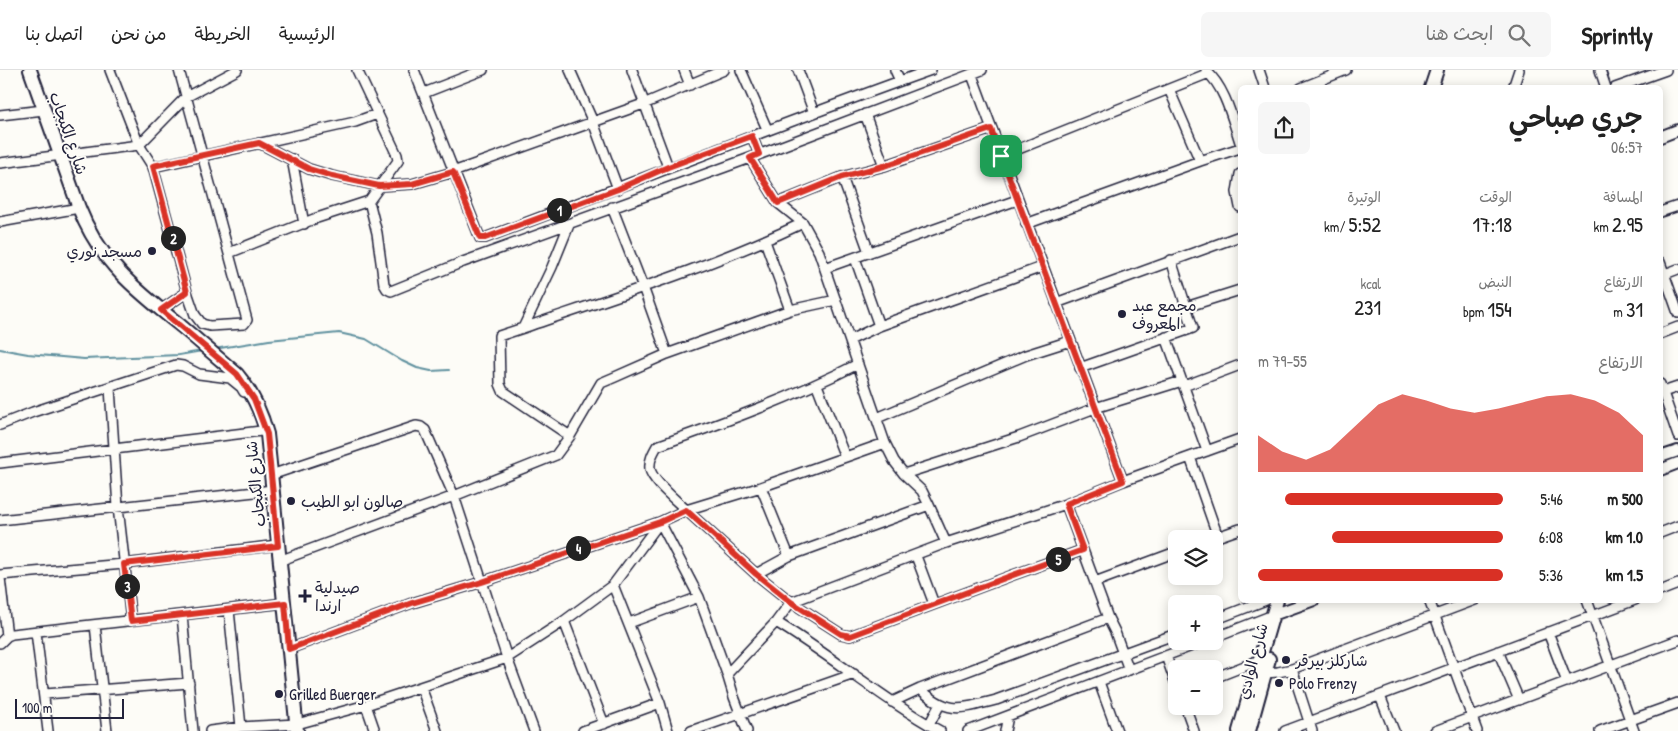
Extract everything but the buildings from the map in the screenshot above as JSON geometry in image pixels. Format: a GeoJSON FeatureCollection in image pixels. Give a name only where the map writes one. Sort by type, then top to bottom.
{"type":"FeatureCollection","features":[{"type":"Feature","properties":{"kind":"main road","name":"شارع الكبجاب"},"geometry":{"type":"LineString","coordinates":[[30,70],[78,208],[94,241],[112,266],[126,280],[237,374],[250,390],[259,411],[273,490],[297,727]]}},
{"type":"Feature","properties":{"kind":"main road"},"geometry":{"type":"LineString","coordinates":[[1424,85],[1428,70]]}},
{"type":"Feature","properties":{"kind":"main road"},"geometry":{"type":"LineString","coordinates":[[1432,85],[1436,70]]}},
{"type":"Feature","properties":{"kind":"main road","name":"شارع الوادي"},"geometry":{"type":"LineString","coordinates":[[1239,731],[1260,660],[1280,609]]}},
{"type":"Feature","properties":{"kind":"main road","name":"شارع الوادي"},"geometry":{"type":"LineString","coordinates":[[1249,731],[1280,609]]}},
{"type":"Feature","properties":{"kind":"street"},"geometry":{"type":"LineString","coordinates":[[110,70],[138,145],[153,166],[187,292],[196,314],[202,324],[210,326],[246,322],[179,70]]}},
{"type":"Feature","properties":{"kind":"street"},"geometry":{"type":"LineString","coordinates":[[0,163],[138,145],[186,97],[237,70]]}},
{"type":"Feature","properties":{"kind":"street"},"geometry":{"type":"LineString","coordinates":[[229,253],[369,201],[398,158],[357,70]]}},
{"type":"Feature","properties":{"kind":"street"},"geometry":{"type":"LineString","coordinates":[[414,70],[480,238],[485,238],[618,189],[668,167],[767,129],[931,70]]}},
{"type":"Feature","properties":{"kind":"street"},"geometry":{"type":"LineString","coordinates":[[424,93],[483,70]]}},
{"type":"Feature","properties":{"kind":"street"},"geometry":{"type":"LineString","coordinates":[[570,70],[593,122],[618,189]]}},
{"type":"Feature","properties":{"kind":"street"},"geometry":{"type":"LineString","coordinates":[[632,70],[646,102],[668,167]]}},
{"type":"Feature","properties":{"kind":"street"},"geometry":{"type":"LineString","coordinates":[[684,70],[690,85]]}},
{"type":"Feature","properties":{"kind":"street"},"geometry":{"type":"LineString","coordinates":[[259,143],[309,169],[332,176],[379,186],[412,184],[453,172],[593,122],[724,70]]}},
{"type":"Feature","properties":{"kind":"street"},"geometry":{"type":"LineString","coordinates":[[741,70],[767,129]]}},
{"type":"Feature","properties":{"kind":"street"},"geometry":{"type":"LineString","coordinates":[[798,70],[814,113]]}},
{"type":"Feature","properties":{"kind":"street"},"geometry":{"type":"LineString","coordinates":[[895,70],[900,81]]}},
{"type":"Feature","properties":{"kind":"street"},"geometry":{"type":"LineString","coordinates":[[1259,70],[1264,85]]}},
{"type":"Feature","properties":{"kind":"street"},"geometry":{"type":"LineString","coordinates":[[1308,85],[1346,70]]}},
{"type":"Feature","properties":{"kind":"street"},"geometry":{"type":"LineString","coordinates":[[1514,85],[1519,70]]}},
{"type":"Feature","properties":{"kind":"street"},"geometry":{"type":"LineString","coordinates":[[1600,70],[1605,85]]}},
{"type":"Feature","properties":{"kind":"street"},"geometry":{"type":"LineString","coordinates":[[1624,85],[1666,70]]}},
{"type":"Feature","properties":{"kind":"street"},"geometry":{"type":"LineString","coordinates":[[369,201],[377,233],[384,284],[391,291],[463,262],[750,158],[978,71],[991,129],[1123,481]]}},
{"type":"Feature","properties":{"kind":"street"},"geometry":{"type":"LineString","coordinates":[[1001,156],[1170,89],[1207,72],[1219,88],[1236,119]]}},
{"type":"Feature","properties":{"kind":"street"},"geometry":{"type":"LineString","coordinates":[[1170,89],[1200,160]]}},
{"type":"Feature","properties":{"kind":"street"},"geometry":{"type":"LineString","coordinates":[[1,112],[44,110]]}},
{"type":"Feature","properties":{"kind":"street"},"geometry":{"type":"LineString","coordinates":[[153,166],[355,122],[377,114]]}},
{"type":"Feature","properties":{"kind":"street"},"geometry":{"type":"LineString","coordinates":[[865,114],[884,166]]}},
{"type":"Feature","properties":{"kind":"street"},"geometry":{"type":"LineString","coordinates":[[778,203],[842,177],[884,166],[991,129]]}},
{"type":"Feature","properties":{"kind":"street"},"geometry":{"type":"LineString","coordinates":[[1663,136],[1678,130]]}},
{"type":"Feature","properties":{"kind":"street"},"geometry":{"type":"LineString","coordinates":[[752,136],[759,154]]}},
{"type":"Feature","properties":{"kind":"street"},"geometry":{"type":"LineString","coordinates":[[1026,224],[1200,160],[1238,149]]}},
{"type":"Feature","properties":{"kind":"street"},"geometry":{"type":"LineString","coordinates":[[750,158],[778,203],[803,223],[819,252],[885,444],[904,474],[922,491],[946,543]]}},
{"type":"Feature","properties":{"kind":"street"},"geometry":{"type":"LineString","coordinates":[[292,159],[304,224]]}},
{"type":"Feature","properties":{"kind":"street"},"geometry":{"type":"LineString","coordinates":[[842,177],[869,252]]}},
{"type":"Feature","properties":{"kind":"street"},"geometry":{"type":"LineString","coordinates":[[825,268],[1017,200]]}},
{"type":"Feature","properties":{"kind":"street"},"geometry":{"type":"LineString","coordinates":[[1663,211],[1678,206]]}},
{"type":"Feature","properties":{"kind":"street"},"geometry":{"type":"LineString","coordinates":[[612,207],[667,354]]}},
{"type":"Feature","properties":{"kind":"street"},"geometry":{"type":"LineString","coordinates":[[0,222],[78,208]]}},
{"type":"Feature","properties":{"kind":"street"},"geometry":{"type":"LineString","coordinates":[[570,436],[504,391],[501,387],[498,336],[643,287],[766,241],[803,223]]}},
{"type":"Feature","properties":{"kind":"street"},"geometry":{"type":"LineString","coordinates":[[523,328],[552,267],[569,225]]}},
{"type":"Feature","properties":{"kind":"street"},"geometry":{"type":"LineString","coordinates":[[1056,303],[1238,237]]}},
{"type":"Feature","properties":{"kind":"street"},"geometry":{"type":"LineString","coordinates":[[766,241],[790,310]]}},
{"type":"Feature","properties":{"kind":"street"},"geometry":{"type":"LineString","coordinates":[[855,258],[879,326]]}},
{"type":"Feature","properties":{"kind":"street"},"geometry":{"type":"LineString","coordinates":[[1080,368],[1193,328],[1171,260]]}},
{"type":"Feature","properties":{"kind":"street"},"geometry":{"type":"LineString","coordinates":[[850,340],[879,326],[1042,267]]}},
{"type":"Feature","properties":{"kind":"street"},"geometry":{"type":"LineString","coordinates":[[1663,275],[1678,270]]}},
{"type":"Feature","properties":{"kind":"street"},"geometry":{"type":"LineString","coordinates":[[1663,277],[1678,313]]}},
{"type":"Feature","properties":{"kind":"street"},"geometry":{"type":"LineString","coordinates":[[1186,307],[1238,291]]}},
{"type":"Feature","properties":{"kind":"street"},"geometry":{"type":"LineString","coordinates":[[161,310],[187,292]]}},
{"type":"Feature","properties":{"kind":"street"},"geometry":{"type":"LineString","coordinates":[[279,561],[454,496],[556,455],[570,436],[601,383],[667,354],[790,310],[836,300]]}},
{"type":"Feature","properties":{"kind":"street"},"geometry":{"type":"LineString","coordinates":[[1663,333],[1678,327]]}},
{"type":"Feature","properties":{"kind":"street"},"geometry":{"type":"LineString","coordinates":[[1166,337],[1207,451]]}},
{"type":"Feature","properties":{"kind":"street"},"geometry":{"type":"LineString","coordinates":[[877,418],[1026,355],[1070,341]]}},
{"type":"Feature","properties":{"kind":"street"},"geometry":{"type":"LineString","coordinates":[[858,364],[817,385],[721,424],[657,446],[651,457],[650,469],[655,478],[686,510],[756,574],[791,602],[841,634],[850,636],[1083,550]]}},
{"type":"Feature","properties":{"kind":"street"},"geometry":{"type":"LineString","coordinates":[[0,425],[33,412],[176,365],[183,366],[199,374],[230,378],[241,387],[248,398],[264,432],[113,448],[0,463]]}},
{"type":"Feature","properties":{"kind":"street"},"geometry":{"type":"LineString","coordinates":[[904,474],[1018,437],[1095,408],[1183,384],[1238,366]]}},
{"type":"Feature","properties":{"kind":"street"},"geometry":{"type":"LineString","coordinates":[[817,385],[846,457]]}},
{"type":"Feature","properties":{"kind":"street"},"geometry":{"type":"LineString","coordinates":[[1663,389],[1678,387]]}},
{"type":"Feature","properties":{"kind":"street"},"geometry":{"type":"LineString","coordinates":[[110,388],[118,507],[131,621]]}},
{"type":"Feature","properties":{"kind":"street"},"geometry":{"type":"LineString","coordinates":[[1663,395],[1678,436]]}},
{"type":"Feature","properties":{"kind":"street"},"geometry":{"type":"LineString","coordinates":[[271,475],[408,429],[422,427],[454,496],[507,658],[534,731]]}},
{"type":"Feature","properties":{"kind":"street"},"geometry":{"type":"LineString","coordinates":[[727,674],[776,622],[791,602],[946,543],[1066,504],[1123,481],[1238,440]]}},
{"type":"Feature","properties":{"kind":"street"},"geometry":{"type":"LineString","coordinates":[[289,649],[412,603],[482,582],[660,522],[686,510],[761,487],[885,444]]}},
{"type":"Feature","properties":{"kind":"street"},"geometry":{"type":"LineString","coordinates":[[1663,456],[1678,451]]}},
{"type":"Feature","properties":{"kind":"street"},"geometry":{"type":"LineString","coordinates":[[1190,457],[1213,530]]}},
{"type":"Feature","properties":{"kind":"street"},"geometry":{"type":"LineString","coordinates":[[1663,469],[1678,463]]}},
{"type":"Feature","properties":{"kind":"street"},"geometry":{"type":"LineString","coordinates":[[761,487],[789,556]]}},
{"type":"Feature","properties":{"kind":"street"},"geometry":{"type":"LineString","coordinates":[[0,520],[273,490]]}},
{"type":"Feature","properties":{"kind":"street"},"geometry":{"type":"LineString","coordinates":[[1066,504],[1129,670]]}},
{"type":"Feature","properties":{"kind":"street"},"geometry":{"type":"LineString","coordinates":[[756,574],[789,556],[930,505]]}},
{"type":"Feature","properties":{"kind":"street"},"geometry":{"type":"LineString","coordinates":[[210,731],[242,727],[297,727],[507,658],[564,621],[613,585],[660,522]]}},
{"type":"Feature","properties":{"kind":"street"},"geometry":{"type":"LineString","coordinates":[[660,522],[699,597],[747,731]]}},
{"type":"Feature","properties":{"kind":"street"},"geometry":{"type":"LineString","coordinates":[[1663,532],[1678,526]]}},
{"type":"Feature","properties":{"kind":"street"},"geometry":{"type":"LineString","coordinates":[[1223,535],[1238,530]]}},
{"type":"Feature","properties":{"kind":"street"},"geometry":{"type":"LineString","coordinates":[[7,636],[0,577],[278,546]]}},
{"type":"Feature","properties":{"kind":"street"},"geometry":{"type":"LineString","coordinates":[[1095,582],[1168,555]]}},
{"type":"Feature","properties":{"kind":"street"},"geometry":{"type":"LineString","coordinates":[[916,556],[934,604]]}},
{"type":"Feature","properties":{"kind":"street"},"geometry":{"type":"LineString","coordinates":[[1663,590],[1678,584]]}},
{"type":"Feature","properties":{"kind":"street"},"geometry":{"type":"LineString","coordinates":[[613,585],[660,704],[668,731]]}},
{"type":"Feature","properties":{"kind":"street"},"geometry":{"type":"LineString","coordinates":[[629,623],[699,597]]}},
{"type":"Feature","properties":{"kind":"street"},"geometry":{"type":"LineString","coordinates":[[0,642],[7,636],[36,632],[285,603]]}},
{"type":"Feature","properties":{"kind":"street"},"geometry":{"type":"LineString","coordinates":[[1223,617],[1258,603]]}},
{"type":"Feature","properties":{"kind":"street"},"geometry":{"type":"LineString","coordinates":[[1223,634],[1280,609],[1303,603]]}},
{"type":"Feature","properties":{"kind":"street"},"geometry":{"type":"LineString","coordinates":[[1430,603],[1477,731]]}},
{"type":"Feature","properties":{"kind":"street"},"geometry":{"type":"LineString","coordinates":[[1265,673],[1292,669],[1467,603]]}},
{"type":"Feature","properties":{"kind":"street"},"geometry":{"type":"LineString","coordinates":[[1588,603],[1634,731]]}},
{"type":"Feature","properties":{"kind":"street"},"geometry":{"type":"LineString","coordinates":[[1285,731],[1626,603]]}},
{"type":"Feature","properties":{"kind":"street"},"geometry":{"type":"LineString","coordinates":[[229,610],[242,727]]}},
{"type":"Feature","properties":{"kind":"street"},"geometry":{"type":"LineString","coordinates":[[182,615],[193,731]]}},
{"type":"Feature","properties":{"kind":"street"},"geometry":{"type":"LineString","coordinates":[[892,702],[920,689],[1108,618]]}},
{"type":"Feature","properties":{"kind":"street"},"geometry":{"type":"LineString","coordinates":[[564,621],[604,724]]}},
{"type":"Feature","properties":{"kind":"street"},"geometry":{"type":"LineString","coordinates":[[776,622],[810,642],[892,702],[940,731]]}},
{"type":"Feature","properties":{"kind":"street"},"geometry":{"type":"LineString","coordinates":[[95,625],[107,731]]}},
{"type":"Feature","properties":{"kind":"street"},"geometry":{"type":"LineString","coordinates":[[36,632],[48,731]]}},
{"type":"Feature","properties":{"kind":"street"},"geometry":{"type":"LineString","coordinates":[[1548,632],[1567,682]]}},
{"type":"Feature","properties":{"kind":"street"},"geometry":{"type":"LineString","coordinates":[[920,689],[940,704],[958,708],[966,707],[996,700],[1168,637]]}},
{"type":"Feature","properties":{"kind":"street"},"geometry":{"type":"LineString","coordinates":[[1435,731],[1678,640]]}},
{"type":"Feature","properties":{"kind":"street"},"geometry":{"type":"LineString","coordinates":[[968,731],[1182,650]]}},
{"type":"Feature","properties":{"kind":"street"},"geometry":{"type":"LineString","coordinates":[[1498,651],[1518,700]]}},
{"type":"Feature","properties":{"kind":"street"},"geometry":{"type":"LineString","coordinates":[[1166,656],[1168,662]]}},
{"type":"Feature","properties":{"kind":"street"},"geometry":{"type":"LineString","coordinates":[[1223,674],[1260,660]]}},
{"type":"Feature","properties":{"kind":"street"},"geometry":{"type":"LineString","coordinates":[[1292,669],[1312,731]]}},
{"type":"Feature","properties":{"kind":"street"},"geometry":{"type":"LineString","coordinates":[[691,731],[854,674]]}},
{"type":"Feature","properties":{"kind":"street"},"geometry":{"type":"LineString","coordinates":[[1056,679],[1062,695]]}},
{"type":"Feature","properties":{"kind":"street"},"geometry":{"type":"LineString","coordinates":[[1098,682],[1117,731]]}},
{"type":"Feature","properties":{"kind":"street"},"geometry":{"type":"LineString","coordinates":[[45,694],[189,684]]}},
{"type":"Feature","properties":{"kind":"street"},"geometry":{"type":"LineString","coordinates":[[422,687],[437,731]]}},
{"type":"Feature","properties":{"kind":"street"},"geometry":{"type":"LineString","coordinates":[[1380,696],[1394,731]]}},
{"type":"Feature","properties":{"kind":"street"},"geometry":{"type":"LineString","coordinates":[[1600,731],[1678,702]]}},
{"type":"Feature","properties":{"kind":"street"},"geometry":{"type":"LineString","coordinates":[[584,731],[660,704]]}},
{"type":"Feature","properties":{"kind":"street"},"geometry":{"type":"LineString","coordinates":[[929,725],[940,704]]}},
{"type":"Feature","properties":{"kind":"street"},"geometry":{"type":"LineString","coordinates":[[366,705],[376,731]]}},
{"type":"Feature","properties":{"kind":"street"},"geometry":{"type":"LineString","coordinates":[[1188,715],[1194,731]]}},
{"type":"Feature","properties":{"kind":"street"},"geometry":{"type":"LineString","coordinates":[[1005,731],[1008,716]]}},
{"type":"Feature","properties":{"kind":"waterway"},"geometry":{"type":"LineString","coordinates":[[214,349],[269,340],[339,333],[366,339],[417,368],[431,371],[449,370]]}},
{"type":"Feature","properties":{"kind":"waterway"},"geometry":{"type":"LineString","coordinates":[[0,349],[28,354],[84,359],[179,355],[202,351]]}},
{"type":"Feature","properties":{"kind":"place","name":"مسجد نوري"},"geometry":{"type":"Point","coordinates":[152,251]}},
{"type":"Feature","properties":{"kind":"place","name":"مجمع عبد المعروف"},"geometry":{"type":"Point","coordinates":[1122,314]}},
{"type":"Feature","properties":{"kind":"place","name":"صالون ابو الطيب"},"geometry":{"type":"Point","coordinates":[291,501]}},
{"type":"Feature","properties":{"kind":"place","name":"صيدلية ارندا"},"geometry":{"type":"Point","coordinates":[305,596]}},
{"type":"Feature","properties":{"kind":"place","name":"شاركلز بيرقر"},"geometry":{"type":"Point","coordinates":[1286,660]}},
{"type":"Feature","properties":{"kind":"place","name":"Polo Frenzy"},"geometry":{"type":"Point","coordinates":[1279,683]}},
{"type":"Feature","properties":{"kind":"place","name":"Grilled Buerger"},"geometry":{"type":"Point","coordinates":[279,694]}},
{"type":"Feature","properties":{"kind":"route"},"geometry":{"type":"LineString","coordinates":[[991,129],[1001,156],[1123,481],[1066,504],[1083,550],[850,636],[841,634],[791,602],[756,574],[686,510],[660,522],[482,582],[412,603],[289,649],[285,603],[131,621],[124,564],[278,546],[267,434],[250,390],[237,374],[161,310],[187,292],[153,166],[259,143],[309,169],[379,186],[412,184],[453,172],[480,238],[485,238],[618,189],[668,167],[752,136],[759,154],[750,158],[778,203],[842,177],[884,166],[991,129]]}}]}
